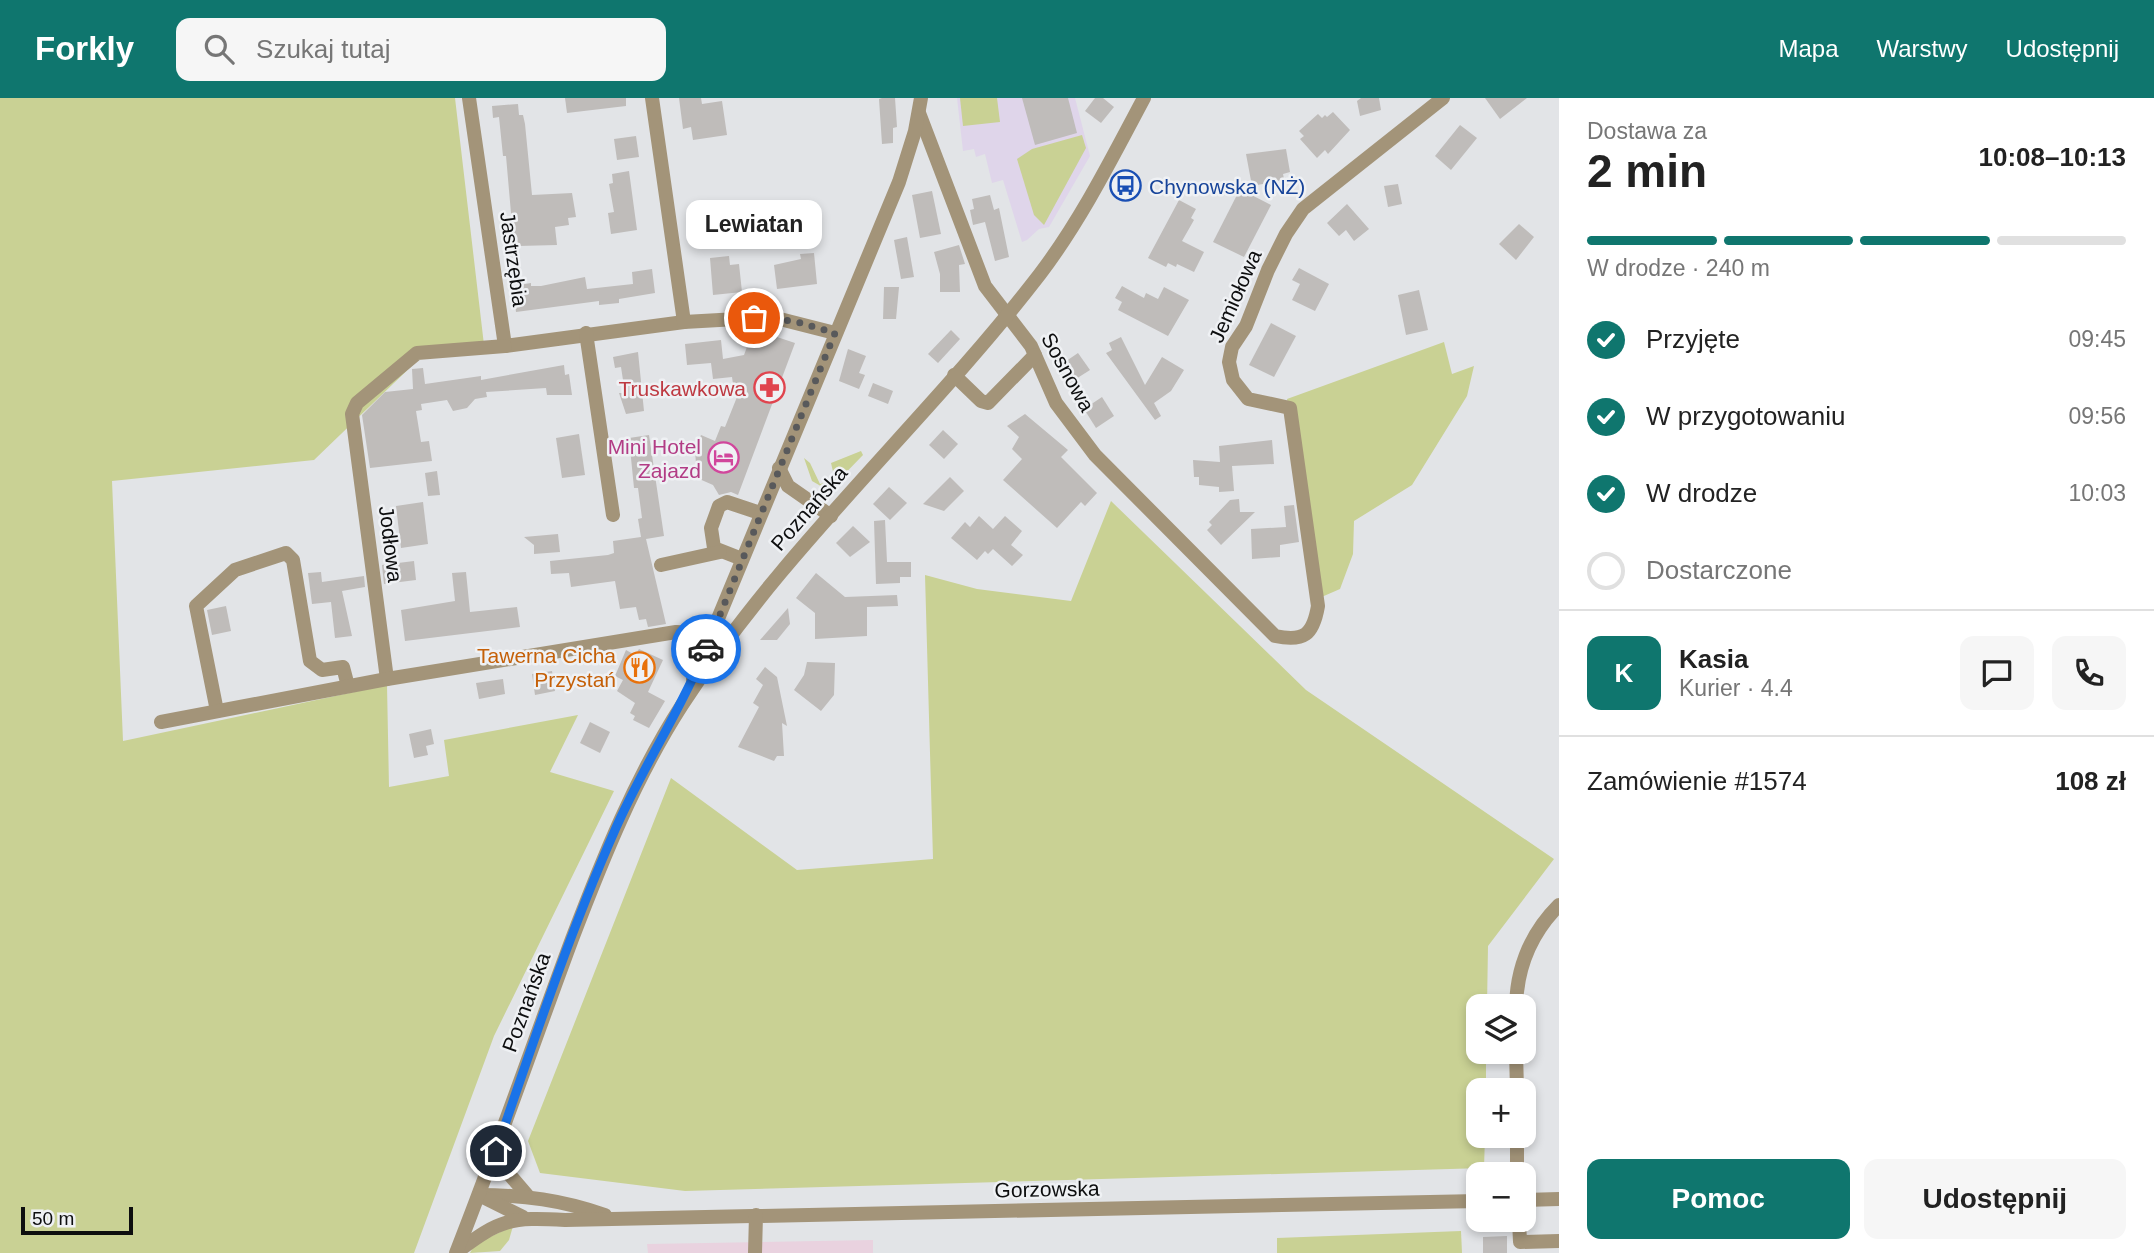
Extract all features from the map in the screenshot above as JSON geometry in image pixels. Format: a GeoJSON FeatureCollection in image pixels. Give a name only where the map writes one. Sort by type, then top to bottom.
{"type":"FeatureCollection","features":[{"type":"Feature","properties":{"kind":"street","name":"Jastrzębia"},"geometry":{"type":"LineString","coordinates":[[469,98],[505,346]]}},
{"type":"Feature","properties":{"kind":"street"},"geometry":{"type":"LineString","coordinates":[[652,98],[684,322]]}},
{"type":"Feature","properties":{"kind":"street"},"geometry":{"type":"LineString","coordinates":[[682,704],[902,173],[921,98]]}},
{"type":"Feature","properties":{"kind":"street","name":"Poznańska"},"geometry":{"type":"LineString","coordinates":[[456,1253],[614,833],[650,759],[682,704],[751,609],[1008,315],[1073,225],[1144,98]]}},
{"type":"Feature","properties":{"kind":"street","name":"Jemiołowa"},"geometry":{"type":"LineString","coordinates":[[1275,636],[1293,640],[1306,635],[1315,624],[1318,606],[1290,408],[1248,399],[1233,380],[1229,362],[1232,347],[1246,326],[1286,234],[1303,209],[1443,98]]}},
{"type":"Feature","properties":{"kind":"street","name":"Sosnowa"},"geometry":{"type":"LineString","coordinates":[[919,113],[985,286],[1035,355],[1056,402],[1095,455],[1275,636]]}},
{"type":"Feature","properties":{"kind":"street"},"geometry":{"type":"LineString","coordinates":[[505,346],[586,333],[684,322],[772,317],[835,333]]}},
{"type":"Feature","properties":{"kind":"street"},"geometry":{"type":"LineString","coordinates":[[586,333],[613,515]]}},
{"type":"Feature","properties":{"kind":"street","name":"Jodłowa"},"geometry":{"type":"LineString","coordinates":[[387,679],[352,414],[357,403],[417,353],[505,346]]}},
{"type":"Feature","properties":{"kind":"street"},"geometry":{"type":"LineString","coordinates":[[954,375],[981,401],[988,403],[1035,355]]}},
{"type":"Feature","properties":{"kind":"street"},"geometry":{"type":"LineString","coordinates":[[779,468],[788,486],[831,516]]}},
{"type":"Feature","properties":{"kind":"street"},"geometry":{"type":"LineString","coordinates":[[742,559],[714,548],[710,536],[719,506],[727,502],[736,503],[761,513]]}},
{"type":"Feature","properties":{"kind":"street"},"geometry":{"type":"LineString","coordinates":[[661,565],[720,552]]}},
{"type":"Feature","properties":{"kind":"street"},"geometry":{"type":"LineString","coordinates":[[217,712],[196,606],[235,570],[286,554],[293,560],[310,661],[322,670],[342,667],[348,686]]}},
{"type":"Feature","properties":{"kind":"street"},"geometry":{"type":"LineString","coordinates":[[161,722],[387,679],[676,632],[712,634]]}},
{"type":"Feature","properties":{"kind":"street"},"geometry":{"type":"LineString","coordinates":[[1517,994],[1520,969],[1527,950],[1541,926],[1559,905]]}},
{"type":"Feature","properties":{"kind":"street"},"geometry":{"type":"LineString","coordinates":[[496,1151],[509,1174],[527,1195]]}},
{"type":"Feature","properties":{"kind":"street","name":"Gorzowska"},"geometry":{"type":"LineString","coordinates":[[479,1195],[527,1195],[567,1202],[616,1218]]}},
{"type":"Feature","properties":{"kind":"street","name":"Gorzowska"},"geometry":{"type":"LineString","coordinates":[[479,1195],[523,1217]]}},
{"type":"Feature","properties":{"kind":"street"},"geometry":{"type":"LineString","coordinates":[[1536,1200],[1559,1199]]}},
{"type":"Feature","properties":{"kind":"street","name":"Gorzowska"},"geometry":{"type":"LineString","coordinates":[[456,1253],[498,1224],[523,1217],[755,1216],[1466,1201]]}},
{"type":"Feature","properties":{"kind":"street"},"geometry":{"type":"LineString","coordinates":[[755,1216],[755,1253]]}},
{"type":"Feature","properties":{"kind":"street"},"geometry":{"type":"LineString","coordinates":[[1520,1247],[1559,1241]]}},
{"type":"Feature","properties":{"kind":"shaded area"},"geometry":{"type":"Polygon","coordinates":[[[957,98],[1075,98],[1090,156],[1049,227],[1039,229],[1022,242],[1003,180],[992,183],[985,154],[976,157],[974,149],[963,151],[957,98]]]}},
{"type":"Feature","properties":{"kind":"shaded area"},"geometry":{"type":"Polygon","coordinates":[[[873,1240],[873,1253],[648,1253],[647,1244],[873,1240]]]}},
{"type":"Feature","properties":{"kind":"green space"},"geometry":{"type":"Polygon","coordinates":[[[0,98],[455,98],[484,345],[421,357],[314,460],[112,481],[123,741],[387,685],[389,787],[449,776],[444,740],[578,715],[550,772],[614,791],[494,1036],[414,1253],[0,1253],[0,98]]]}},
{"type":"Feature","properties":{"kind":"green space"},"geometry":{"type":"Polygon","coordinates":[[[960,98],[997,98],[1000,122],[963,126],[960,98]]]}},
{"type":"Feature","properties":{"kind":"green space"},"geometry":{"type":"Polygon","coordinates":[[[1082,135],[1086,148],[1044,225],[1034,215],[1017,159],[1032,149],[1082,135]]]}},
{"type":"Feature","properties":{"kind":"green space"},"geometry":{"type":"Polygon","coordinates":[[[1444,342],[1452,374],[1474,366],[1467,396],[1412,485],[1354,521],[1353,554],[1340,589],[1317,599],[1287,399],[1444,342]]]}},
{"type":"Feature","properties":{"kind":"green space"},"geometry":{"type":"Polygon","coordinates":[[[861,451],[863,455],[832,487],[826,489],[812,481],[804,458],[810,463],[820,484],[835,480],[831,463],[861,451]]]}},
{"type":"Feature","properties":{"kind":"green space"},"geometry":{"type":"Polygon","coordinates":[[[1111,501],[1306,690],[1554,859],[1488,946],[1487,994],[1466,994],[1466,1064],[1486,1064],[1486,1078],[1466,1078],[1466,1148],[1485,1148],[1484,1162],[1466,1162],[1466,1169],[685,1191],[540,1173],[528,1141],[671,778],[797,870],[933,859],[925,575],[977,589],[1071,601],[1111,501]]]}},
{"type":"Feature","properties":{"kind":"green space"},"geometry":{"type":"Polygon","coordinates":[[[513,1226],[509,1240],[500,1251],[470,1253],[475,1244],[513,1226]]]}},
{"type":"Feature","properties":{"kind":"green space"},"geometry":{"type":"Polygon","coordinates":[[[1461,1231],[1462,1253],[1277,1253],[1277,1238],[1461,1231]]]}},
{"type":"Feature","properties":{"kind":"building"},"geometry":{"type":"Polygon","coordinates":[[[565,98],[626,98],[626,106],[567,113],[565,98]]]}},
{"type":"Feature","properties":{"kind":"building"},"geometry":{"type":"Polygon","coordinates":[[[679,98],[701,98],[702,104],[722,101],[727,135],[693,140],[691,127],[683,129],[679,98]]]}},
{"type":"Feature","properties":{"kind":"building"},"geometry":{"type":"Polygon","coordinates":[[[895,98],[897,127],[893,128],[893,143],[882,144],[879,99],[895,98]]]}},
{"type":"Feature","properties":{"kind":"building"},"geometry":{"type":"Polygon","coordinates":[[[1022,98],[1068,98],[1077,133],[1035,145],[1022,98]]]}},
{"type":"Feature","properties":{"kind":"building"},"geometry":{"type":"Polygon","coordinates":[[[1095,98],[1103,98],[1114,107],[1101,123],[1085,111],[1095,98]]]}},
{"type":"Feature","properties":{"kind":"building"},"geometry":{"type":"Polygon","coordinates":[[[1361,98],[1379,98],[1381,110],[1360,116],[1357,101],[1361,98]]]}},
{"type":"Feature","properties":{"kind":"building"},"geometry":{"type":"Polygon","coordinates":[[[1485,98],[1527,98],[1500,119],[1485,98]]]}},
{"type":"Feature","properties":{"kind":"building"},"geometry":{"type":"Polygon","coordinates":[[[518,104],[519,115],[523,115],[525,124],[532,195],[572,193],[576,217],[568,218],[569,225],[555,227],[557,245],[518,246],[517,236],[513,236],[506,156],[503,156],[499,117],[493,118],[492,106],[518,104]]]}},
{"type":"Feature","properties":{"kind":"building"},"geometry":{"type":"Polygon","coordinates":[[[1333,112],[1350,130],[1328,154],[1325,150],[1317,158],[1300,139],[1304,136],[1299,131],[1318,114],[1322,118],[1333,112]]]}},
{"type":"Feature","properties":{"kind":"building"},"geometry":{"type":"Polygon","coordinates":[[[1460,125],[1477,138],[1451,170],[1435,156],[1460,125]]]}},
{"type":"Feature","properties":{"kind":"building"},"geometry":{"type":"Polygon","coordinates":[[[636,136],[639,157],[617,160],[614,139],[636,136]]]}},
{"type":"Feature","properties":{"kind":"building"},"geometry":{"type":"Polygon","coordinates":[[[1286,149],[1290,172],[1283,174],[1284,179],[1252,186],[1246,154],[1286,149]]]}},
{"type":"Feature","properties":{"kind":"building"},"geometry":{"type":"Polygon","coordinates":[[[629,171],[637,230],[611,234],[608,213],[614,212],[609,184],[613,183],[612,174],[629,171]]]}},
{"type":"Feature","properties":{"kind":"building"},"geometry":{"type":"Polygon","coordinates":[[[1398,184],[1402,204],[1388,207],[1384,186],[1398,184]]]}},
{"type":"Feature","properties":{"kind":"building"},"geometry":{"type":"Polygon","coordinates":[[[1240,189],[1271,205],[1244,257],[1213,242],[1240,189]]]}},
{"type":"Feature","properties":{"kind":"building"},"geometry":{"type":"Polygon","coordinates":[[[932,191],[941,234],[920,238],[912,195],[932,191]]]}},
{"type":"Feature","properties":{"kind":"building"},"geometry":{"type":"Polygon","coordinates":[[[990,195],[994,210],[999,208],[1009,257],[995,261],[985,222],[973,225],[970,210],[974,209],[972,199],[990,195]]]}},
{"type":"Feature","properties":{"kind":"building"},"geometry":{"type":"Polygon","coordinates":[[[1179,200],[1196,209],[1191,218],[1194,220],[1182,241],[1204,252],[1194,272],[1177,264],[1176,267],[1168,263],[1166,267],[1148,258],[1179,200]]]}},
{"type":"Feature","properties":{"kind":"building"},"geometry":{"type":"Polygon","coordinates":[[[1347,204],[1369,229],[1354,241],[1346,230],[1339,236],[1327,223],[1347,204]]]}},
{"type":"Feature","properties":{"kind":"building"},"geometry":{"type":"Polygon","coordinates":[[[1519,224],[1534,237],[1516,260],[1499,244],[1519,224]]]}},
{"type":"Feature","properties":{"kind":"building"},"geometry":{"type":"Polygon","coordinates":[[[907,237],[914,277],[901,279],[894,240],[907,237]]]}},
{"type":"Feature","properties":{"kind":"building"},"geometry":{"type":"Polygon","coordinates":[[[959,245],[965,264],[959,265],[960,292],[940,292],[940,274],[934,252],[959,245]]]}},
{"type":"Feature","properties":{"kind":"building"},"geometry":{"type":"Polygon","coordinates":[[[814,253],[817,284],[777,289],[774,265],[801,259],[800,254],[814,253]]]}},
{"type":"Feature","properties":{"kind":"building"},"geometry":{"type":"Polygon","coordinates":[[[729,256],[730,265],[739,264],[742,292],[713,295],[710,258],[729,256]]]}},
{"type":"Feature","properties":{"kind":"building"},"geometry":{"type":"Polygon","coordinates":[[[1299,268],[1329,284],[1315,311],[1292,300],[1300,284],[1292,280],[1299,268]]]}},
{"type":"Feature","properties":{"kind":"building"},"geometry":{"type":"Polygon","coordinates":[[[652,269],[655,293],[619,299],[619,303],[599,305],[599,301],[516,312],[513,286],[531,283],[531,286],[541,286],[585,277],[587,289],[633,284],[632,272],[652,269]]]}},
{"type":"Feature","properties":{"kind":"building"},"geometry":{"type":"Polygon","coordinates":[[[1122,286],[1144,298],[1146,293],[1158,299],[1164,287],[1189,300],[1168,336],[1118,310],[1122,302],[1115,298],[1122,286]]]}},
{"type":"Feature","properties":{"kind":"building"},"geometry":{"type":"Polygon","coordinates":[[[884,287],[899,287],[896,319],[883,319],[884,287]]]}},
{"type":"Feature","properties":{"kind":"building"},"geometry":{"type":"Polygon","coordinates":[[[1419,290],[1428,330],[1406,335],[1398,295],[1419,290]]]}},
{"type":"Feature","properties":{"kind":"building"},"geometry":{"type":"Polygon","coordinates":[[[1271,323],[1296,336],[1274,377],[1249,365],[1271,323]]]}},
{"type":"Feature","properties":{"kind":"building"},"geometry":{"type":"Polygon","coordinates":[[[951,330],[960,339],[938,363],[928,354],[951,330]]]}},
{"type":"Feature","properties":{"kind":"building"},"geometry":{"type":"Polygon","coordinates":[[[768,334],[795,343],[738,495],[731,492],[719,495],[713,485],[697,478],[695,450],[701,435],[715,441],[721,426],[725,427],[741,387],[733,384],[732,377],[713,379],[711,363],[687,365],[685,344],[721,340],[723,359],[744,355],[751,336],[768,334]]]}},
{"type":"Feature","properties":{"kind":"building"},"geometry":{"type":"Polygon","coordinates":[[[1121,337],[1145,385],[1162,357],[1184,370],[1171,391],[1154,403],[1161,416],[1155,420],[1106,353],[1112,350],[1109,343],[1121,337]]]}},
{"type":"Feature","properties":{"kind":"building"},"geometry":{"type":"Polygon","coordinates":[[[848,349],[866,356],[859,373],[865,375],[859,389],[839,381],[848,349]]]}},
{"type":"Feature","properties":{"kind":"building"},"geometry":{"type":"Polygon","coordinates":[[[638,352],[644,411],[626,414],[619,393],[625,393],[621,367],[615,368],[613,357],[638,352]]]}},
{"type":"Feature","properties":{"kind":"building"},"geometry":{"type":"Polygon","coordinates":[[[1078,353],[1090,370],[1068,384],[1056,368],[1078,353]]]}},
{"type":"Feature","properties":{"kind":"building"},"geometry":{"type":"Polygon","coordinates":[[[564,365],[565,375],[569,374],[572,395],[547,395],[546,388],[486,392],[487,397],[475,399],[467,408],[453,411],[447,400],[421,404],[422,410],[416,411],[421,442],[429,441],[432,461],[370,468],[362,415],[385,392],[413,389],[412,369],[423,368],[425,384],[481,376],[481,380],[564,365]]]}},
{"type":"Feature","properties":{"kind":"building"},"geometry":{"type":"Polygon","coordinates":[[[873,383],[893,391],[888,404],[868,396],[873,383]]]}},
{"type":"Feature","properties":{"kind":"building"},"geometry":{"type":"Polygon","coordinates":[[[1102,397],[1114,416],[1096,428],[1084,409],[1102,397]]]}},
{"type":"Feature","properties":{"kind":"building"},"geometry":{"type":"Polygon","coordinates":[[[1025,414],[1068,450],[1061,457],[1097,493],[1085,506],[1081,502],[1057,528],[1003,480],[1022,459],[1012,449],[1019,437],[1007,426],[1025,414]]]}},
{"type":"Feature","properties":{"kind":"building"},"geometry":{"type":"Polygon","coordinates":[[[943,430],[958,444],[944,459],[929,445],[943,430]]]}},
{"type":"Feature","properties":{"kind":"building"},"geometry":{"type":"Polygon","coordinates":[[[579,434],[585,475],[562,478],[556,438],[579,434]]]}},
{"type":"Feature","properties":{"kind":"building"},"geometry":{"type":"Polygon","coordinates":[[[649,435],[664,536],[646,539],[666,624],[648,627],[646,619],[639,620],[636,607],[620,609],[615,581],[571,587],[569,573],[551,574],[550,561],[608,555],[614,553],[613,541],[641,537],[638,519],[642,518],[638,488],[634,488],[629,438],[649,435]]]}},
{"type":"Feature","properties":{"kind":"building"},"geometry":{"type":"Polygon","coordinates":[[[1272,440],[1274,464],[1232,466],[1234,491],[1219,492],[1219,487],[1199,485],[1199,477],[1194,477],[1193,460],[1220,462],[1219,446],[1272,440]]]}},
{"type":"Feature","properties":{"kind":"building"},"geometry":{"type":"Polygon","coordinates":[[[437,471],[440,495],[428,496],[425,473],[437,471]]]}},
{"type":"Feature","properties":{"kind":"building"},"geometry":{"type":"Polygon","coordinates":[[[950,477],[964,491],[944,511],[923,504],[950,477]]]}},
{"type":"Feature","properties":{"kind":"building"},"geometry":{"type":"Polygon","coordinates":[[[889,487],[907,503],[890,520],[873,504],[889,487]]]}},
{"type":"Feature","properties":{"kind":"building"},"geometry":{"type":"Polygon","coordinates":[[[1239,499],[1240,512],[1255,512],[1221,545],[1207,530],[1212,525],[1209,522],[1230,500],[1239,499]]]}},
{"type":"Feature","properties":{"kind":"building"},"geometry":{"type":"Polygon","coordinates":[[[423,502],[428,544],[401,548],[396,506],[423,502]]]}},
{"type":"Feature","properties":{"kind":"building"},"geometry":{"type":"Polygon","coordinates":[[[1294,505],[1299,542],[1280,545],[1280,557],[1252,559],[1251,529],[1286,527],[1284,506],[1294,505]]]}},
{"type":"Feature","properties":{"kind":"building"},"geometry":{"type":"Polygon","coordinates":[[[979,516],[993,529],[1005,516],[1022,531],[1011,545],[1023,555],[1012,566],[993,549],[988,554],[985,551],[977,560],[951,538],[965,522],[970,527],[979,516]]]}},
{"type":"Feature","properties":{"kind":"building"},"geometry":{"type":"Polygon","coordinates":[[[885,520],[887,562],[911,562],[911,577],[900,577],[900,583],[876,584],[874,521],[885,520]]]}},
{"type":"Feature","properties":{"kind":"building"},"geometry":{"type":"Polygon","coordinates":[[[853,526],[870,542],[850,557],[836,543],[853,526]]]}},
{"type":"Feature","properties":{"kind":"building"},"geometry":{"type":"Polygon","coordinates":[[[558,534],[560,552],[534,554],[534,545],[524,537],[558,534]]]}},
{"type":"Feature","properties":{"kind":"building"},"geometry":{"type":"Polygon","coordinates":[[[414,561],[416,580],[384,584],[382,565],[414,561]]]}},
{"type":"Feature","properties":{"kind":"building"},"geometry":{"type":"Polygon","coordinates":[[[321,572],[322,582],[364,576],[365,587],[342,591],[352,636],[335,638],[331,602],[312,604],[308,573],[321,572]]]}},
{"type":"Feature","properties":{"kind":"building"},"geometry":{"type":"Polygon","coordinates":[[[466,572],[470,612],[517,607],[520,627],[405,641],[401,610],[455,601],[452,573],[466,572]]]}},
{"type":"Feature","properties":{"kind":"building"},"geometry":{"type":"Polygon","coordinates":[[[816,573],[845,597],[897,595],[898,606],[867,607],[867,636],[815,639],[815,613],[796,598],[816,573]]]}},
{"type":"Feature","properties":{"kind":"building"},"geometry":{"type":"Polygon","coordinates":[[[226,606],[231,631],[212,635],[207,610],[226,606]]]}},
{"type":"Feature","properties":{"kind":"building"},"geometry":{"type":"Polygon","coordinates":[[[788,608],[790,624],[777,640],[760,640],[788,608]]]}},
{"type":"Feature","properties":{"kind":"building"},"geometry":{"type":"Polygon","coordinates":[[[639,649],[663,660],[648,692],[665,701],[649,728],[633,720],[635,716],[630,713],[635,703],[617,691],[623,680],[615,676],[626,650],[635,655],[639,649]]]}},
{"type":"Feature","properties":{"kind":"building"},"geometry":{"type":"Polygon","coordinates":[[[807,662],[835,663],[834,695],[821,711],[794,690],[804,675],[807,662]]]}},
{"type":"Feature","properties":{"kind":"building"},"geometry":{"type":"Polygon","coordinates":[[[765,667],[777,677],[787,726],[782,723],[784,756],[777,756],[774,761],[738,747],[759,707],[753,703],[763,685],[756,679],[765,667]]]}},
{"type":"Feature","properties":{"kind":"building"},"geometry":{"type":"Polygon","coordinates":[[[552,671],[555,691],[535,695],[532,674],[552,671]]]}},
{"type":"Feature","properties":{"kind":"building"},"geometry":{"type":"Polygon","coordinates":[[[503,679],[505,694],[479,699],[476,683],[503,679]]]}},
{"type":"Feature","properties":{"kind":"building"},"geometry":{"type":"Polygon","coordinates":[[[590,722],[610,732],[600,753],[580,743],[590,722]]]}},
{"type":"Feature","properties":{"kind":"building"},"geometry":{"type":"Polygon","coordinates":[[[431,729],[434,744],[426,746],[428,755],[414,758],[409,734],[431,729]]]}},
{"type":"Feature","properties":{"kind":"building"},"geometry":{"type":"Polygon","coordinates":[[[1507,1236],[1507,1253],[1483,1253],[1483,1237],[1507,1236]]]}},
{"type":"Feature","properties":{"kind":"way so far"},"geometry":{"type":"LineString","coordinates":[[706,649],[835,333],[794,321],[772,317],[754,318]]}},
{"type":"Feature","properties":{"kind":"place","name":"Chynowska (NŻ)"},"geometry":{"type":"Point","coordinates":[1126,186]}},
{"type":"Feature","properties":{"kind":"place","name":"Lewiatan"},"geometry":{"type":"Point","coordinates":[754,318]}},
{"type":"Feature","properties":{"kind":"place","name":"Truskawkowa"},"geometry":{"type":"Point","coordinates":[769,388]}},
{"type":"Feature","properties":{"kind":"place","name":"Mini Hotel Zajazd"},"geometry":{"type":"Point","coordinates":[724,458]}},
{"type":"Feature","properties":{"kind":"place","name":"Tawerna Cicha Przystań"},"geometry":{"type":"Point","coordinates":[639,667]}},
{"type":"Feature","properties":{"kind":"route"},"geometry":{"type":"LineString","coordinates":[[496,1151],[537,1033],[614,833],[631,794],[682,704],[706,649]]}}]}
